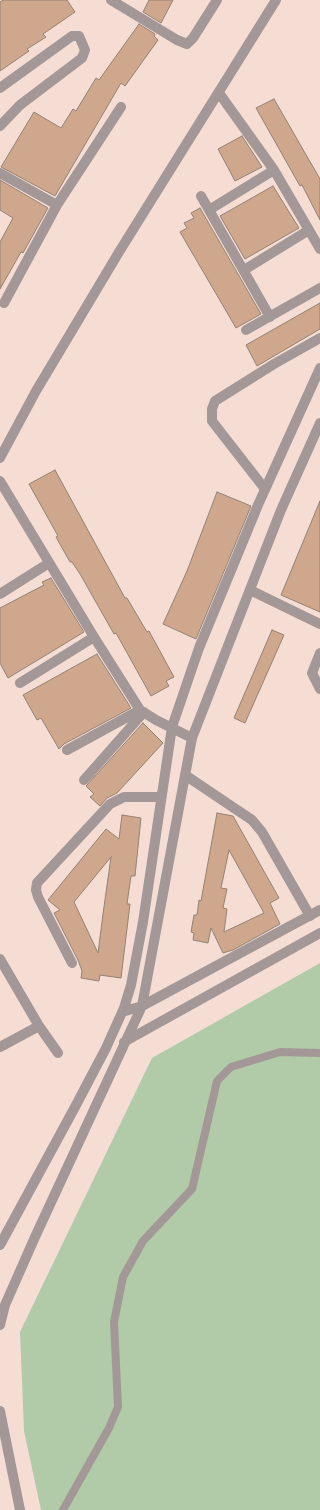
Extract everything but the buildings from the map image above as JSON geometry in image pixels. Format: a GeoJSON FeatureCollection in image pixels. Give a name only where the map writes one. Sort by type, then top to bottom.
{"type":"FeatureCollection","features":[{"type":"Feature","properties":{"kind":"street"},"geometry":{"type":"LineString","coordinates":[[111,0],[122,3],[177,40],[187,44],[193,38],[217,0]]}},
{"type":"Feature","properties":{"kind":"street"},"geometry":{"type":"LineString","coordinates":[[0,458],[36,390],[184,146],[219,93],[276,0]]}},
{"type":"Feature","properties":{"kind":"street"},"geometry":{"type":"LineString","coordinates":[[0,88],[72,36],[79,36],[85,50],[82,58],[20,105],[0,126]]}},
{"type":"Feature","properties":{"kind":"street"},"geometry":{"type":"LineString","coordinates":[[219,93],[274,170],[320,249]]}},
{"type":"Feature","properties":{"kind":"street"},"geometry":{"type":"LineString","coordinates":[[4,303],[57,206],[121,107]]}},
{"type":"Feature","properties":{"kind":"street"},"geometry":{"type":"LineString","coordinates":[[208,210],[274,170]]}},
{"type":"Feature","properties":{"kind":"street"},"geometry":{"type":"LineString","coordinates":[[0,173],[57,206]]}},
{"type":"Feature","properties":{"kind":"street"},"geometry":{"type":"LineString","coordinates":[[201,196],[270,317]]}},
{"type":"Feature","properties":{"kind":"street"},"geometry":{"type":"LineString","coordinates":[[244,270],[309,230]]}},
{"type":"Feature","properties":{"kind":"street"},"geometry":{"type":"LineString","coordinates":[[246,330],[320,288]]}},
{"type":"Feature","properties":{"kind":"street"},"geometry":{"type":"LineString","coordinates":[[265,489],[212,421],[212,409],[215,401],[274,364],[320,338]]}},
{"type":"Feature","properties":{"kind":"street"},"geometry":{"type":"LineString","coordinates":[[0,1245],[106,1048],[122,1012],[131,985],[172,727],[199,648],[265,489],[320,368]]}},
{"type":"Feature","properties":{"kind":"street"},"geometry":{"type":"LineString","coordinates":[[0,1325],[5,1305],[79,1139],[142,1006],[192,738],[281,510],[320,423]]}},
{"type":"Feature","properties":{"kind":"street"},"geometry":{"type":"LineString","coordinates":[[0,481],[94,638],[142,711],[192,738]]}},
{"type":"Feature","properties":{"kind":"street"},"geometry":{"type":"LineString","coordinates":[[0,594],[49,563]]}},
{"type":"Feature","properties":{"kind":"street"},"geometry":{"type":"LineString","coordinates":[[250,590],[320,624]]}},
{"type":"Feature","properties":{"kind":"street"},"geometry":{"type":"LineString","coordinates":[[20,683],[94,638]]}},
{"type":"Feature","properties":{"kind":"street"},"geometry":{"type":"LineString","coordinates":[[320,653],[316,671],[320,689]]}},
{"type":"Feature","properties":{"kind":"street"},"geometry":{"type":"LineString","coordinates":[[67,750],[142,711]]}},
{"type":"Feature","properties":{"kind":"street"},"geometry":{"type":"LineString","coordinates":[[84,780],[142,711]]}},
{"type":"Feature","properties":{"kind":"street"},"geometry":{"type":"LineString","coordinates":[[185,775],[252,820],[262,832],[310,916]]}},
{"type":"Feature","properties":{"kind":"street"},"geometry":{"type":"LineString","coordinates":[[72,963],[38,897],[36,890],[37,883],[110,804],[124,798],[162,797]]}},
{"type":"Feature","properties":{"kind":"street"},"geometry":{"type":"LineString","coordinates":[[122,1012],[142,1006],[320,910]]}},
{"type":"Feature","properties":{"kind":"street"},"geometry":{"type":"LineString","coordinates":[[106,1048],[126,1042],[320,933]]}},
{"type":"Feature","properties":{"kind":"street"},"geometry":{"type":"LineString","coordinates":[[0,960],[39,1026],[58,1053]]}},
{"type":"Feature","properties":{"kind":"street"},"geometry":{"type":"LineString","coordinates":[[0,1046],[39,1026]]}},
{"type":"Feature","properties":{"kind":"street"},"geometry":{"type":"LineString","coordinates":[[0,1412],[20,1510]]}},
{"type":"Feature","properties":{"kind":"lane"},"geometry":{"type":"LineString","coordinates":[[63,1510],[110,1428],[118,1407],[114,1322],[122,1277],[143,1241],[192,1189],[217,1081],[230,1067],[280,1052],[320,1053]]}},
{"type":"Feature","properties":{"kind":"green space"},"geometry":{"type":"Polygon","coordinates":[[[320,963],[320,1510],[41,1510],[24,1431],[20,1332],[152,1058],[320,963]]]}}]}
